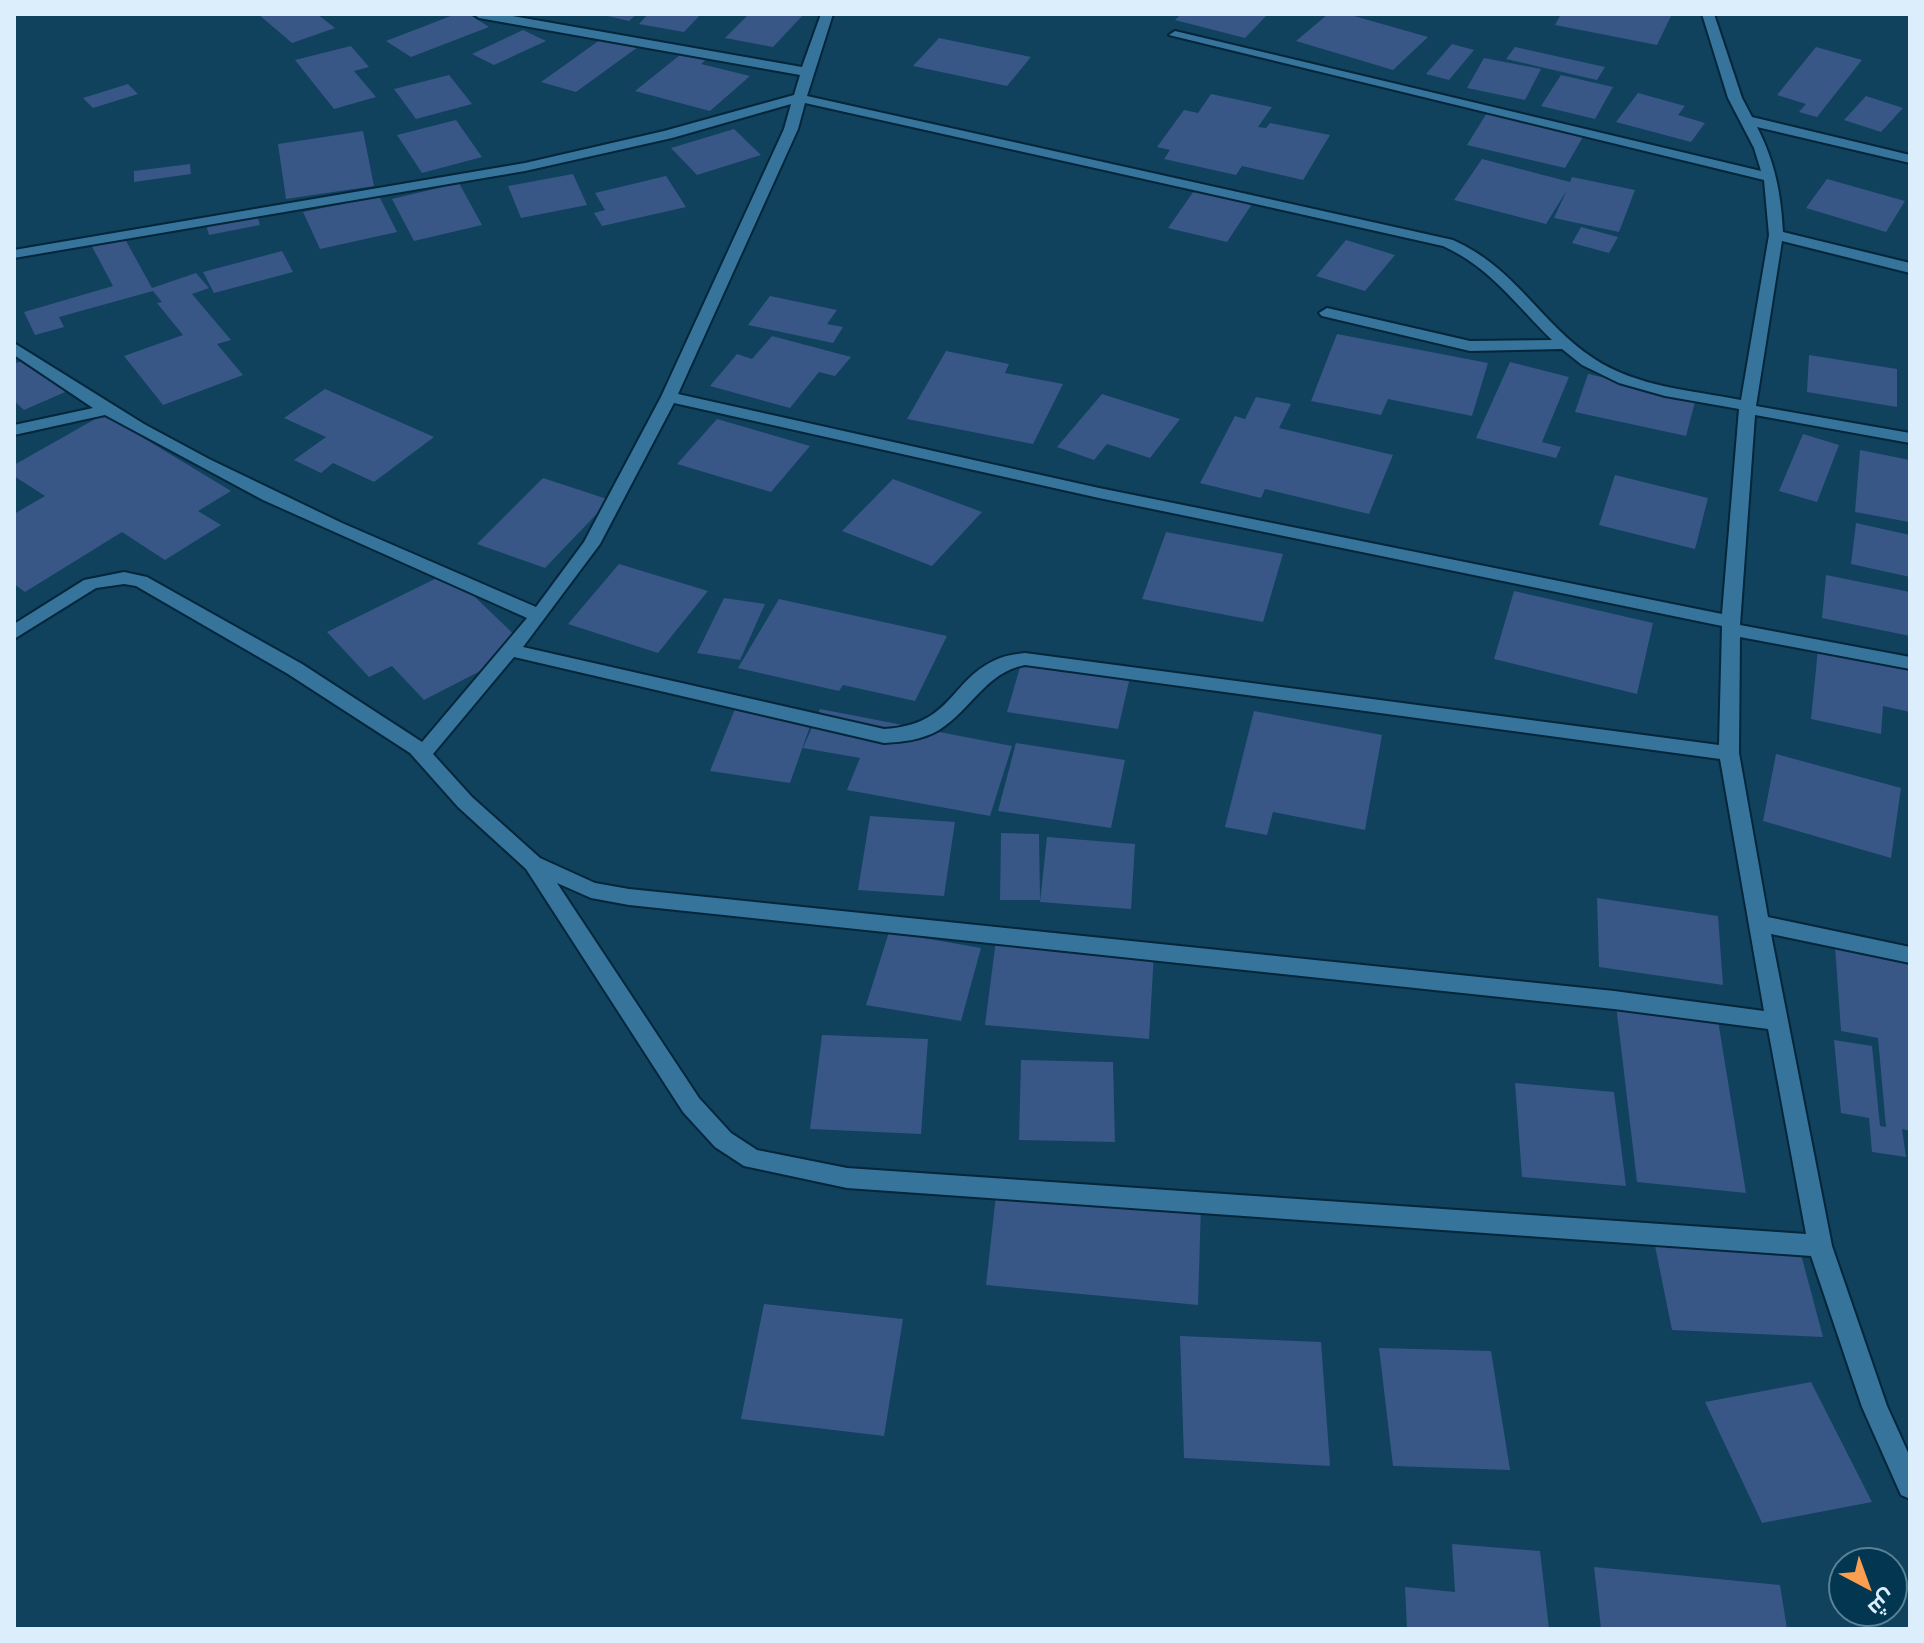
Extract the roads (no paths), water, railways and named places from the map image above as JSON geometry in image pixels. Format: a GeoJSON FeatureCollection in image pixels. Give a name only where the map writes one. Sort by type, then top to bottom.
{"type":"FeatureCollection","features":[{"type":"Feature","properties":{"kind":"street"},"geometry":{"type":"LineString","coordinates":[[479,14],[806,72]]}},
{"type":"Feature","properties":{"kind":"street"},"geometry":{"type":"LineString","coordinates":[[422,754],[539,616],[591,544],[669,397],[791,129],[806,72],[827,14]]}},
{"type":"Feature","properties":{"kind":"street"},"geometry":{"type":"LineString","coordinates":[[1708,14],[1728,81],[1770,177],[1776,235],[1748,408],[1731,625],[1729,753],[1820,1246],[1875,1407],[1910,1486]]}},
{"type":"Feature","properties":{"kind":"street"},"geometry":{"type":"LineString","coordinates":[[1175,35],[1770,177]]}},
{"type":"Feature","properties":{"kind":"street"},"geometry":{"type":"LineString","coordinates":[[14,254],[539,164],[667,135],[799,98],[1448,243],[1479,256],[1521,294],[1566,344],[1599,369],[1628,380],[1748,408],[1910,438]]}},
{"type":"Feature","properties":{"kind":"street"},"geometry":{"type":"LineString","coordinates":[[1746,120],[1910,159]]}},
{"type":"Feature","properties":{"kind":"street"},"geometry":{"type":"LineString","coordinates":[[1776,235],[1910,268]]}},
{"type":"Feature","properties":{"kind":"street"},"geometry":{"type":"LineString","coordinates":[[1327,313],[1470,346],[1566,344]]}},
{"type":"Feature","properties":{"kind":"street"},"geometry":{"type":"LineString","coordinates":[[14,348],[104,410],[207,468],[539,616]]}},
{"type":"Feature","properties":{"kind":"street"},"geometry":{"type":"LineString","coordinates":[[669,397],[1099,493],[1910,663]]}},
{"type":"Feature","properties":{"kind":"street"},"geometry":{"type":"LineString","coordinates":[[14,430],[104,410]]}},
{"type":"Feature","properties":{"kind":"street"},"geometry":{"type":"LineString","coordinates":[[14,633],[86,587],[113,577],[128,577],[177,600],[295,669],[422,754],[465,802],[533,863],[691,1105],[723,1140],[752,1159],[847,1178],[1820,1246]]}},
{"type":"Feature","properties":{"kind":"street"},"geometry":{"type":"LineString","coordinates":[[510,650],[884,736],[902,737],[927,730],[953,710],[1000,662],[1025,659],[1729,753]]}},
{"type":"Feature","properties":{"kind":"street"},"geometry":{"type":"LineString","coordinates":[[533,863],[591,890],[629,897],[1614,1000],[1777,1021]]}},
{"type":"Feature","properties":{"kind":"street"},"geometry":{"type":"LineString","coordinates":[[1759,923],[1910,955]]}}]}
